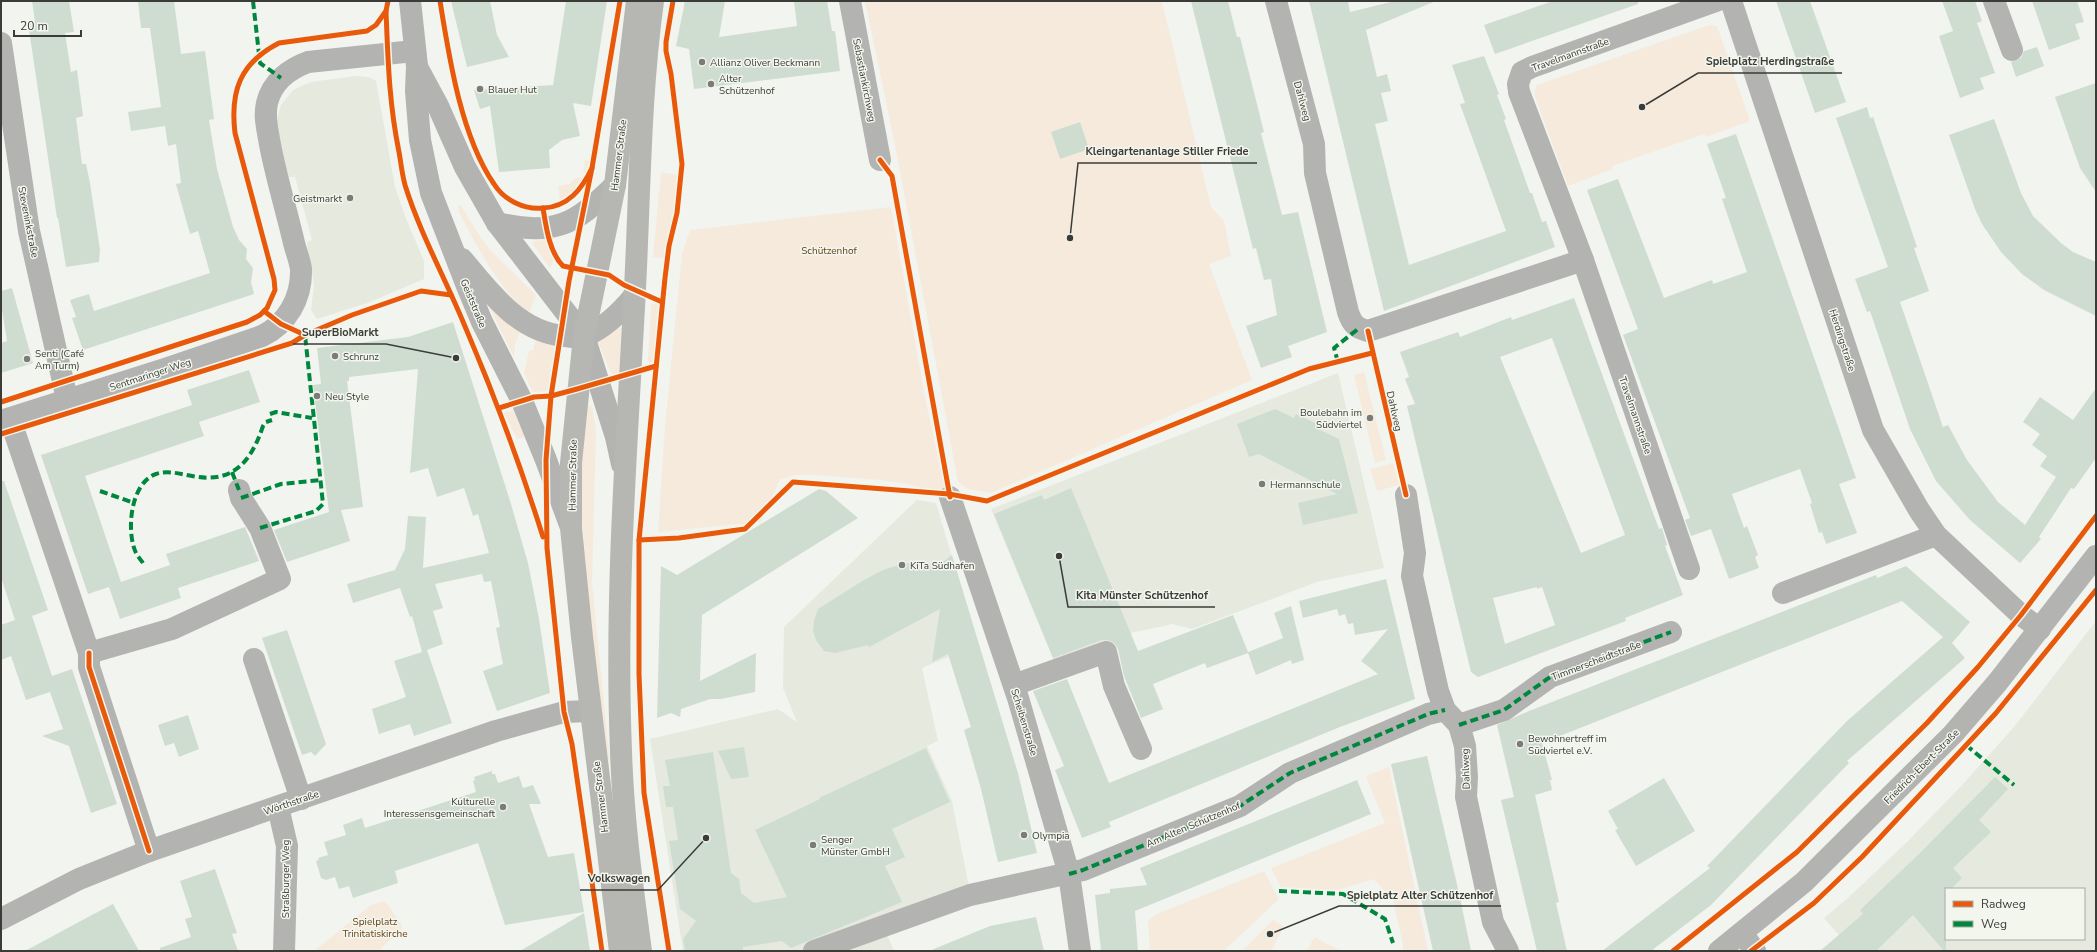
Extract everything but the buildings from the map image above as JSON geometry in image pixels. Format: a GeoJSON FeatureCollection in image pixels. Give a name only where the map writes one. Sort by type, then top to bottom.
{"type":"FeatureCollection","features":[{"type":"Feature","properties":{"kind":"main road","name":"Hammer Straße"},"geometry":{"type":"LineString","coordinates":[[620,951],[590,711],[571,528],[571,463],[584,336],[615,185],[637,1]]}},
{"type":"Feature","properties":{"kind":"main road","name":"Hammer Straße"},"geometry":{"type":"LineString","coordinates":[[641,951],[627,838],[621,754],[619,615],[646,70],[653,1]]}},
{"type":"Feature","properties":{"kind":"street","name":"Geiststraße"},"geometry":{"type":"LineString","coordinates":[[410,1],[416,59],[416,91],[423,160],[431,193],[482,322],[522,401],[571,528]]}},
{"type":"Feature","properties":{"kind":"street","name":"Sebastiankirchweg"},"geometry":{"type":"LineString","coordinates":[[850,1],[880,160]]}},
{"type":"Feature","properties":{"kind":"street","name":"Dahlweg"},"geometry":{"type":"LineString","coordinates":[[1276,1],[1314,144],[1315,173],[1351,322],[1358,329],[1368,331],[1583,260]]}},
{"type":"Feature","properties":{"kind":"street","name":"Travelmannstraße"},"geometry":{"type":"LineString","coordinates":[[1689,569],[1583,260],[1519,92],[1519,76],[1522,72],[1532,67],[1716,1]]}},
{"type":"Feature","properties":{"kind":"street","name":"Herdingstraße"},"geometry":{"type":"LineString","coordinates":[[1731,1],[1873,430],[1919,510],[1936,535],[2021,615],[2040,629]]}},
{"type":"Feature","properties":{"kind":"street"},"geometry":{"type":"LineString","coordinates":[[1994,1],[2012,50]]}},
{"type":"Feature","properties":{"kind":"street","name":"Steveninkstraße"},"geometry":{"type":"LineString","coordinates":[[1,43],[29,231],[67,400]]}},
{"type":"Feature","properties":{"kind":"street","name":"Geiststraße"},"geometry":{"type":"LineString","coordinates":[[416,59],[465,167],[497,223],[584,336],[616,437],[625,479]]}},
{"type":"Feature","properties":{"kind":"street","name":"Sentmaringer Weg"},"geometry":{"type":"LineString","coordinates":[[150,851],[90,667],[90,653],[5,420],[165,369],[262,336],[275,330],[285,320],[296,299],[301,269],[274,166],[265,115],[267,102],[273,89],[281,78],[294,67],[308,62],[416,59]]}},
{"type":"Feature","properties":{"kind":"street"},"geometry":{"type":"LineString","coordinates":[[497,223],[536,229],[565,224],[584,213],[615,185]]}},
{"type":"Feature","properties":{"kind":"street"},"geometry":{"type":"LineString","coordinates":[[451,245],[502,305],[520,320],[545,333],[566,337],[584,336],[621,311],[635,295]]}},
{"type":"Feature","properties":{"kind":"street"},"geometry":{"type":"LineString","coordinates":[[90,653],[172,629],[280,580],[260,528],[241,498],[238,490]]}},
{"type":"Feature","properties":{"kind":"street","name":"Dahlweg"},"geometry":{"type":"LineString","coordinates":[[1406,496],[1415,553],[1412,576],[1438,692],[1466,746],[1466,797],[1493,922],[1508,951]]}},
{"type":"Feature","properties":{"kind":"street","name":"Scheibenstraße"},"geometry":{"type":"LineString","coordinates":[[950,497],[1014,685],[1070,874],[1080,951]]}},
{"type":"Feature","properties":{"kind":"street"},"geometry":{"type":"LineString","coordinates":[[1782,592],[1936,535]]}},
{"type":"Feature","properties":{"kind":"street","name":"Friedrich-Ebert-Straße"},"geometry":{"type":"LineString","coordinates":[[1719,951],[1742,934],[1804,882],[1953,734],[1982,702],[2096,556]]}},
{"type":"Feature","properties":{"kind":"street","name":"Timmerscheidtstraße"},"geometry":{"type":"LineString","coordinates":[[1452,718],[1504,710],[1550,677],[1671,632]]}},
{"type":"Feature","properties":{"kind":"street"},"geometry":{"type":"LineString","coordinates":[[1014,685],[1106,652],[1114,686],[1142,749]]}},
{"type":"Feature","properties":{"kind":"street"},"geometry":{"type":"LineString","coordinates":[[254,659],[301,799]]}},
{"type":"Feature","properties":{"kind":"street","name":"Wörthstraße"},"geometry":{"type":"LineString","coordinates":[[1,919],[79,879],[150,851],[496,732],[564,712],[590,711]]}},
{"type":"Feature","properties":{"kind":"street","name":"Am Alten Schützenhof"},"geometry":{"type":"LineString","coordinates":[[814,951],[970,895],[1083,870],[1240,806],[1290,772],[1428,714],[1452,718]]}},
{"type":"Feature","properties":{"kind":"street","name":"Straßburger Weg"},"geometry":{"type":"LineString","coordinates":[[278,807],[287,846],[284,951]]}},
{"type":"Feature","properties":{"kind":"street"},"geometry":{"type":"LineString","coordinates":[[1742,934],[1755,951]]}},
{"type":"Feature","properties":{"kind":"shaded area","name":"Geistmarkt"},"geometry":{"type":"Polygon","coordinates":[[[356,76],[368,77],[376,81],[395,187],[406,219],[424,261],[424,279],[370,302],[317,319],[311,310],[314,285],[307,242],[312,240],[295,177],[286,177],[276,124],[281,105],[293,90],[311,82],[356,76]]]}},
{"type":"Feature","properties":{"kind":"shaded area","name":"Hermannschule"},"geometry":{"type":"Polygon","coordinates":[[[1338,373],[1384,568],[1317,582],[1192,629],[1173,624],[1130,633],[1055,663],[991,509],[1338,373]]]}},
{"type":"Feature","properties":{"kind":"shaded area","name":"Senger Münster GmbH"},"geometry":{"type":"Polygon","coordinates":[[[917,500],[936,503],[978,644],[922,668],[938,741],[927,746],[952,801],[969,887],[887,934],[894,951],[683,951],[650,739],[778,709],[797,722],[783,688],[784,627],[917,500]]]}},
{"type":"Feature","properties":{"kind":"shaded area"},"geometry":{"type":"Polygon","coordinates":[[[2096,621],[2096,951],[1853,951],[1824,918],[1849,897],[1907,842],[1964,783],[2014,727],[2096,621]]]}},
{"type":"Feature","properties":{"kind":"green space"},"geometry":{"type":"Polygon","coordinates":[[[865,1],[1162,1],[1211,207],[1224,221],[1231,256],[1209,264],[1252,380],[991,493],[968,489],[958,482],[897,155],[865,1]]]}},
{"type":"Feature","properties":{"kind":"green space"},"geometry":{"type":"Polygon","coordinates":[[[1709,25],[1717,26],[1750,121],[1706,137],[1704,134],[1612,166],[1613,169],[1568,186],[1534,94],[1537,85],[1709,25]]]}},
{"type":"Feature","properties":{"kind":"green space"},"geometry":{"type":"Polygon","coordinates":[[[585,160],[590,161],[587,173],[581,185],[566,198],[560,201],[558,186],[569,184],[576,178],[583,177],[585,160]]]}},
{"type":"Feature","properties":{"kind":"green space"},"geometry":{"type":"Polygon","coordinates":[[[661,172],[678,175],[673,227],[667,242],[664,258],[653,257],[661,172]]]}},
{"type":"Feature","properties":{"kind":"green space"},"geometry":{"type":"Polygon","coordinates":[[[458,205],[461,205],[475,229],[490,250],[535,294],[536,296],[528,315],[507,292],[489,266],[466,226],[459,212],[458,205]]]}},
{"type":"Feature","properties":{"kind":"green space","name":"Schützenhof"},"geometry":{"type":"Polygon","coordinates":[[[891,207],[925,397],[946,495],[908,484],[881,480],[796,475],[780,479],[761,522],[658,532],[665,425],[682,254],[690,230],[891,207]]]}},
{"type":"Feature","properties":{"kind":"green space"},"geometry":{"type":"Polygon","coordinates":[[[547,240],[554,259],[550,268],[532,243],[535,241],[547,240]]]}},
{"type":"Feature","properties":{"kind":"green space"},"geometry":{"type":"Polygon","coordinates":[[[653,303],[659,305],[660,308],[656,358],[650,364],[648,361],[651,305],[653,303]]]}},
{"type":"Feature","properties":{"kind":"green space"},"geometry":{"type":"Polygon","coordinates":[[[488,305],[520,332],[515,344],[514,357],[488,305]]]}},
{"type":"Feature","properties":{"kind":"green space"},"geometry":{"type":"Polygon","coordinates":[[[623,326],[622,372],[612,375],[598,342],[623,326]]]}},
{"type":"Feature","properties":{"kind":"green space"},"geometry":{"type":"Polygon","coordinates":[[[536,339],[555,345],[548,389],[546,391],[533,392],[524,373],[529,351],[533,350],[536,339]]]}},
{"type":"Feature","properties":{"kind":"green space","name":"Boulebahn im Südviertel"},"geometry":{"type":"Polygon","coordinates":[[[1364,372],[1386,460],[1375,463],[1354,375],[1364,372]]]}},
{"type":"Feature","properties":{"kind":"green space"},"geometry":{"type":"Polygon","coordinates":[[[588,405],[592,407],[596,432],[592,583],[610,762],[607,759],[590,614],[581,507],[581,458],[588,405]]]}},
{"type":"Feature","properties":{"kind":"green space"},"geometry":{"type":"Polygon","coordinates":[[[513,410],[524,435],[524,437],[517,439],[504,413],[513,410]]]}},
{"type":"Feature","properties":{"kind":"green space"},"geometry":{"type":"Polygon","coordinates":[[[1393,463],[1399,485],[1377,491],[1370,469],[1393,463]]]}},
{"type":"Feature","properties":{"kind":"green space"},"geometry":{"type":"Polygon","coordinates":[[[1389,767],[1428,951],[1403,951],[1403,944],[1393,901],[1374,879],[1337,890],[1281,887],[1271,868],[1385,823],[1366,776],[1389,767]]]}},
{"type":"Feature","properties":{"kind":"green space"},"geometry":{"type":"Polygon","coordinates":[[[1264,871],[1279,899],[1224,951],[1150,951],[1148,920],[1159,913],[1264,871]]]}},
{"type":"Feature","properties":{"kind":"green space","name":"Spielplatz Trinitatiskirche"},"geometry":{"type":"Polygon","coordinates":[[[386,902],[402,926],[401,930],[378,951],[314,951],[371,905],[386,902]]]}},
{"type":"Feature","properties":{"kind":"green space"},"geometry":{"type":"Polygon","coordinates":[[[1273,920],[1284,926],[1271,951],[1242,951],[1273,920]]]}},
{"type":"Feature","properties":{"kind":"green space"},"geometry":{"type":"Polygon","coordinates":[[[1314,937],[1341,951],[1307,951],[1314,937]]]}},
{"type":"Feature","properties":{"kind":"marked path"},"geometry":{"type":"LineString","coordinates":[[253,1],[260,63],[281,78]]}},
{"type":"Feature","properties":{"kind":"marked path"},"geometry":{"type":"LineString","coordinates":[[1338,362],[1334,348],[1358,329]]}},
{"type":"Feature","properties":{"kind":"marked path"},"geometry":{"type":"LineString","coordinates":[[260,528],[316,511],[323,504],[305,335],[303,336]]}},
{"type":"Feature","properties":{"kind":"marked path"},"geometry":{"type":"LineString","coordinates":[[270,414],[276,412],[312,418]]}},
{"type":"Feature","properties":{"kind":"marked path"},"geometry":{"type":"LineString","coordinates":[[143,563],[136,553],[133,544],[131,521],[132,509],[136,497],[140,487],[147,479],[156,474],[165,472],[206,478],[219,477],[229,473],[238,468],[246,460],[253,450],[263,426],[266,422],[272,420]]}},
{"type":"Feature","properties":{"kind":"marked path"},"geometry":{"type":"LineString","coordinates":[[232,472],[239,490]]}},
{"type":"Feature","properties":{"kind":"marked path"},"geometry":{"type":"LineString","coordinates":[[241,498],[281,484],[321,480]]}},
{"type":"Feature","properties":{"kind":"marked path"},"geometry":{"type":"LineString","coordinates":[[100,491],[134,503]]}},
{"type":"Feature","properties":{"kind":"marked path"},"geometry":{"type":"LineString","coordinates":[[1459,725],[1504,710],[1550,677],[1671,632]]}},
{"type":"Feature","properties":{"kind":"marked path"},"geometry":{"type":"LineString","coordinates":[[1069,874],[1083,870],[1240,806],[1290,773],[1428,714],[1445,710]]}},
{"type":"Feature","properties":{"kind":"marked path"},"geometry":{"type":"LineString","coordinates":[[1966,745],[2014,785]]}},
{"type":"Feature","properties":{"kind":"marked path"},"geometry":{"type":"LineString","coordinates":[[1279,891],[1343,894],[1385,919],[1393,943]]}},
{"type":"Feature","properties":{"kind":"cycle path"},"geometry":{"type":"LineString","coordinates":[[388,1],[386,11],[391,99],[405,185],[418,220],[457,307],[496,403],[516,456],[543,537]]}},
{"type":"Feature","properties":{"kind":"cycle path"},"geometry":{"type":"LineString","coordinates":[[440,1],[452,71],[458,96],[473,143],[483,165],[494,184],[503,195],[522,206],[536,208],[552,207],[573,196],[584,183],[592,168],[620,1]]}},
{"type":"Feature","properties":{"kind":"cycle path"},"geometry":{"type":"LineString","coordinates":[[669,951],[644,793],[639,674],[639,540],[665,278],[669,246],[677,213],[682,164],[671,74],[666,51],[666,42],[673,1]]}},
{"type":"Feature","properties":{"kind":"cycle path"},"geometry":{"type":"LineString","coordinates":[[1,402],[247,322],[260,315],[267,308],[275,290],[274,279],[235,133],[234,104],[236,91],[240,80],[255,60],[279,43],[367,31],[376,25],[386,11]]}},
{"type":"Feature","properties":{"kind":"cycle path"},"geometry":{"type":"LineString","coordinates":[[880,160],[892,176],[950,497]]}},
{"type":"Feature","properties":{"kind":"cycle path"},"geometry":{"type":"LineString","coordinates":[[592,168],[569,281],[551,396],[546,460],[547,548],[564,712],[572,744],[602,951]]}},
{"type":"Feature","properties":{"kind":"cycle path"},"geometry":{"type":"LineString","coordinates":[[543,208],[551,246],[554,254],[563,266],[609,275],[624,285],[662,302]]}},
{"type":"Feature","properties":{"kind":"cycle path"},"geometry":{"type":"LineString","coordinates":[[264,311],[281,324],[305,335],[352,315],[421,291],[451,295]]}},
{"type":"Feature","properties":{"kind":"cycle path"},"geometry":{"type":"LineString","coordinates":[[1368,331],[1406,495]]}},
{"type":"Feature","properties":{"kind":"cycle path"},"geometry":{"type":"LineString","coordinates":[[1,434],[292,343],[305,335]]}},
{"type":"Feature","properties":{"kind":"cycle path"},"geometry":{"type":"LineString","coordinates":[[639,540],[679,538],[745,529],[793,482],[949,494],[987,501],[1309,369],[1372,353]]}},
{"type":"Feature","properties":{"kind":"cycle path"},"geometry":{"type":"LineString","coordinates":[[499,408],[534,397],[551,396],[656,366]]}},
{"type":"Feature","properties":{"kind":"cycle path"},"geometry":{"type":"LineString","coordinates":[[1673,951],[1797,852],[1927,723],[1978,667],[2021,615],[2096,516]]}},
{"type":"Feature","properties":{"kind":"cycle path"},"geometry":{"type":"LineString","coordinates":[[1751,951],[1814,903],[1862,857],[1996,713],[2096,590]]}},
{"type":"Feature","properties":{"kind":"cycle path"},"geometry":{"type":"LineString","coordinates":[[89,653],[89,667],[149,851]]}},
{"type":"Feature","properties":{"kind":"place","name":"Allianz Oliver Beckmann"},"geometry":{"type":"Point","coordinates":[702,62]}},
{"type":"Feature","properties":{"kind":"place","name":"Alter Schützenhof"},"geometry":{"type":"Point","coordinates":[711,84]}},
{"type":"Feature","properties":{"kind":"place","name":"Blauer Hut"},"geometry":{"type":"Point","coordinates":[480,89]}},
{"type":"Feature","properties":{"kind":"place","name":"Spielplatz Herdingstraße"},"geometry":{"type":"Point","coordinates":[1642,107]}},
{"type":"Feature","properties":{"kind":"place","name":"Geistmarkt"},"geometry":{"type":"Point","coordinates":[350,198]}},
{"type":"Feature","properties":{"kind":"place","name":"Kleingartenanlage Stiller Friede"},"geometry":{"type":"Point","coordinates":[1070,238]}},
{"type":"Feature","properties":{"kind":"place","name":"Schrunz"},"geometry":{"type":"Point","coordinates":[335,356]}},
{"type":"Feature","properties":{"kind":"place","name":"SuperBioMarkt"},"geometry":{"type":"Point","coordinates":[456,358]}},
{"type":"Feature","properties":{"kind":"place","name":"Senti (Café Am Turm)"},"geometry":{"type":"Point","coordinates":[27,359]}},
{"type":"Feature","properties":{"kind":"place","name":"Neu Style"},"geometry":{"type":"Point","coordinates":[317,396]}},
{"type":"Feature","properties":{"kind":"place","name":"Boulebahn im Südviertel"},"geometry":{"type":"Point","coordinates":[1370,418]}},
{"type":"Feature","properties":{"kind":"place","name":"Hermannschule"},"geometry":{"type":"Point","coordinates":[1262,484]}},
{"type":"Feature","properties":{"kind":"place","name":"Kita Münster Schützenhof"},"geometry":{"type":"Point","coordinates":[1059,556]}},
{"type":"Feature","properties":{"kind":"place","name":"KiTa Südhafen"},"geometry":{"type":"Point","coordinates":[902,565]}},
{"type":"Feature","properties":{"kind":"place","name":"Bewohnertreff im Südviertel e.V."},"geometry":{"type":"Point","coordinates":[1520,744]}},
{"type":"Feature","properties":{"kind":"place","name":"Kulturelle Interessensgemeinschaft"},"geometry":{"type":"Point","coordinates":[503,807]}},
{"type":"Feature","properties":{"kind":"place","name":"Olympia"},"geometry":{"type":"Point","coordinates":[1024,835]}},
{"type":"Feature","properties":{"kind":"place","name":"Volkswagen"},"geometry":{"type":"Point","coordinates":[706,838]}},
{"type":"Feature","properties":{"kind":"place","name":"Senger Münster GmbH"},"geometry":{"type":"Point","coordinates":[813,845]}},
{"type":"Feature","properties":{"kind":"place","name":"Spielplatz Alter Schützenhof"},"geometry":{"type":"Point","coordinates":[1270,934]}}]}
